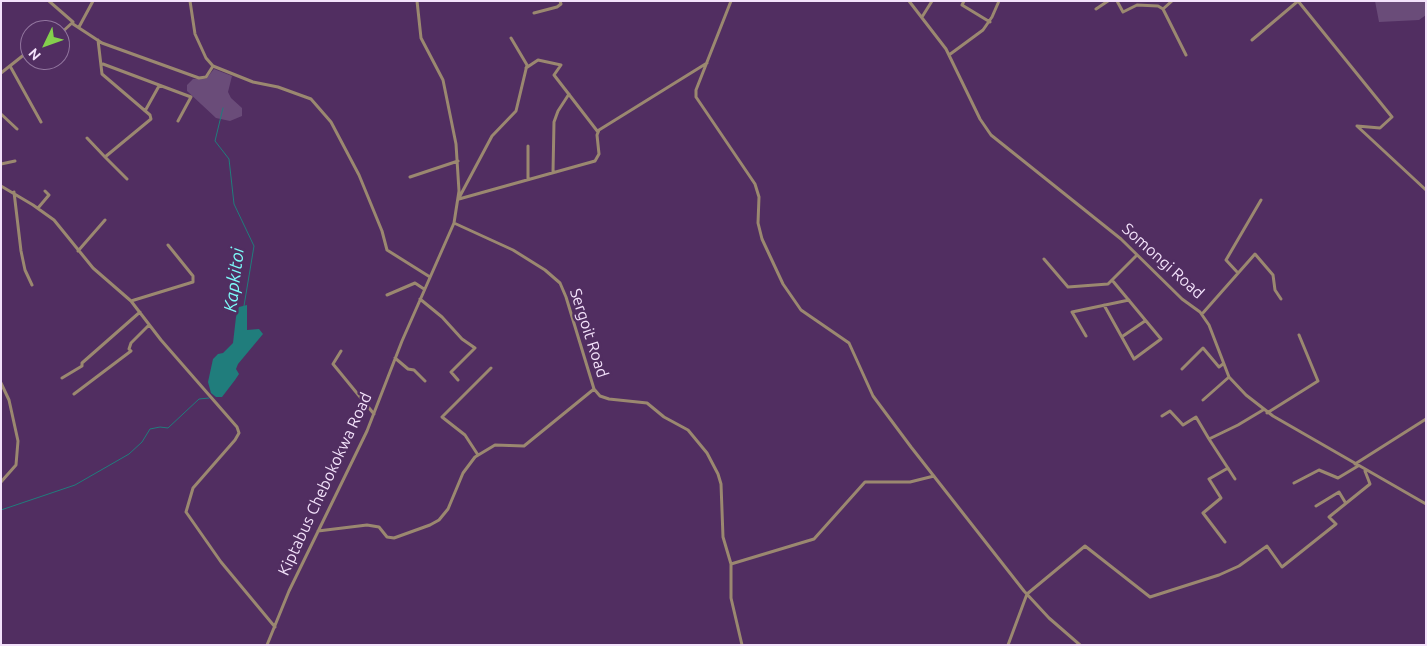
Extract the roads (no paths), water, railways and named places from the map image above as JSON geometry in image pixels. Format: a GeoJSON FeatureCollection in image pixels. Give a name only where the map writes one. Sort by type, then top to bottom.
{"type":"FeatureCollection","features":[{"type":"Feature","properties":{"kind":"street"},"geometry":{"type":"LineString","coordinates":[[49,1],[73,24],[98,40],[199,78],[206,77],[214,66]]}},
{"type":"Feature","properties":{"kind":"street"},"geometry":{"type":"LineString","coordinates":[[79,27],[94,1]]}},
{"type":"Feature","properties":{"kind":"street"},"geometry":{"type":"LineString","coordinates":[[190,1],[195,34],[206,58],[214,66],[253,82],[278,87],[311,99],[331,122],[359,175],[382,231],[387,250],[430,277]]}},
{"type":"Feature","properties":{"kind":"street"},"geometry":{"type":"LineString","coordinates":[[416,1],[422,38],[443,80],[458,161],[459,199]]}},
{"type":"Feature","properties":{"kind":"street"},"geometry":{"type":"LineString","coordinates":[[534,13],[557,7],[561,4],[560,1]]}},
{"type":"Feature","properties":{"kind":"street","name":"Somongi Road"},"geometry":{"type":"LineString","coordinates":[[909,1],[949,54],[980,118],[991,135],[1083,208],[1137,255],[1182,299],[1202,314],[1209,325],[1229,376],[1263,410],[1364,470],[1426,504]]}},
{"type":"Feature","properties":{"kind":"street"},"geometry":{"type":"LineString","coordinates":[[922,17],[932,1]]}},
{"type":"Feature","properties":{"kind":"street"},"geometry":{"type":"LineString","coordinates":[[964,1],[962,5],[990,22]]}},
{"type":"Feature","properties":{"kind":"street"},"geometry":{"type":"LineString","coordinates":[[949,54],[976,36],[990,22],[999,1]]}},
{"type":"Feature","properties":{"kind":"street"},"geometry":{"type":"LineString","coordinates":[[1096,9],[1108,1]]}},
{"type":"Feature","properties":{"kind":"street"},"geometry":{"type":"LineString","coordinates":[[1117,1],[1123,12],[1137,5],[1158,6],[1163,9],[1186,55]]}},
{"type":"Feature","properties":{"kind":"street"},"geometry":{"type":"LineString","coordinates":[[1163,9],[1172,1]]}},
{"type":"Feature","properties":{"kind":"street"},"geometry":{"type":"LineString","coordinates":[[1252,40],[1298,1],[1392,117],[1380,128],[1357,126],[1426,190]]}},
{"type":"Feature","properties":{"kind":"street"},"geometry":{"type":"LineString","coordinates":[[729,2],[708,63],[696,90],[696,97],[755,184],[759,197],[758,223],[762,239],[783,284],[801,310],[849,343],[873,396],[934,476],[1027,594],[1080,645]]}},
{"type":"Feature","properties":{"kind":"street"},"geometry":{"type":"LineString","coordinates":[[459,199],[492,136],[516,111],[526,62],[511,38]]}},
{"type":"Feature","properties":{"kind":"street"},"geometry":{"type":"LineString","coordinates":[[98,40],[102,74],[145,111],[150,118],[105,157]]}},
{"type":"Feature","properties":{"kind":"street"},"geometry":{"type":"LineString","coordinates":[[1,73],[20,58]]}},
{"type":"Feature","properties":{"kind":"street"},"geometry":{"type":"LineString","coordinates":[[459,199],[598,159],[598,132],[554,75],[561,66],[558,63],[538,60],[526,68]]}},
{"type":"Feature","properties":{"kind":"street"},"geometry":{"type":"LineString","coordinates":[[598,132],[613,120],[708,63]]}},
{"type":"Feature","properties":{"kind":"street"},"geometry":{"type":"LineString","coordinates":[[102,64],[191,97],[178,121]]}},
{"type":"Feature","properties":{"kind":"street"},"geometry":{"type":"LineString","coordinates":[[10,66],[41,122]]}},
{"type":"Feature","properties":{"kind":"street"},"geometry":{"type":"LineString","coordinates":[[145,111],[159,86]]}},
{"type":"Feature","properties":{"kind":"street"},"geometry":{"type":"LineString","coordinates":[[553,172],[555,118],[569,94]]}},
{"type":"Feature","properties":{"kind":"street"},"geometry":{"type":"LineString","coordinates":[[1,114],[17,129]]}},
{"type":"Feature","properties":{"kind":"street"},"geometry":{"type":"LineString","coordinates":[[87,138],[128,179]]}},
{"type":"Feature","properties":{"kind":"street"},"geometry":{"type":"LineString","coordinates":[[528,146],[528,179]]}},
{"type":"Feature","properties":{"kind":"street"},"geometry":{"type":"LineString","coordinates":[[1,164],[15,161]]}},
{"type":"Feature","properties":{"kind":"street"},"geometry":{"type":"LineString","coordinates":[[410,177],[458,161]]}},
{"type":"Feature","properties":{"kind":"street"},"geometry":{"type":"LineString","coordinates":[[1,186],[38,208],[58,225],[99,274],[131,300],[239,431],[235,440],[195,484],[186,512],[221,562],[276,627]]}},
{"type":"Feature","properties":{"kind":"street"},"geometry":{"type":"LineString","coordinates":[[38,208],[51,196],[45,190]]}},
{"type":"Feature","properties":{"kind":"street"},"geometry":{"type":"LineString","coordinates":[[14,192],[21,251],[25,270],[32,286]]}},
{"type":"Feature","properties":{"kind":"street","name":"Kiptabus Chebokokwa Road"},"geometry":{"type":"LineString","coordinates":[[268,645],[289,591],[374,414],[395,358],[454,223],[459,199]]}},
{"type":"Feature","properties":{"kind":"street"},"geometry":{"type":"LineString","coordinates":[[1238,273],[1226,260],[1261,200]]}},
{"type":"Feature","properties":{"kind":"street"},"geometry":{"type":"LineString","coordinates":[[78,251],[105,220]]}},
{"type":"Feature","properties":{"kind":"street","name":"Sergoit Road"},"geometry":{"type":"LineString","coordinates":[[454,223],[513,250],[545,270],[560,283],[594,389],[604,398],[647,403],[664,417],[688,430],[714,464],[720,479],[722,537],[731,564],[731,598],[742,645]]}},
{"type":"Feature","properties":{"kind":"street"},"geometry":{"type":"LineString","coordinates":[[131,300],[193,282],[193,276],[168,245]]}},
{"type":"Feature","properties":{"kind":"street"},"geometry":{"type":"LineString","coordinates":[[1202,314],[1257,254],[1273,274],[1275,290],[1280,299]]}},
{"type":"Feature","properties":{"kind":"street"},"geometry":{"type":"LineString","coordinates":[[1044,259],[1068,287],[1108,284],[1137,255]]}},
{"type":"Feature","properties":{"kind":"street"},"geometry":{"type":"LineString","coordinates":[[1104,306],[1134,359],[1161,339],[1112,280]]}},
{"type":"Feature","properties":{"kind":"street"},"geometry":{"type":"LineString","coordinates":[[387,295],[415,283],[424,289]]}},
{"type":"Feature","properties":{"kind":"street"},"geometry":{"type":"LineString","coordinates":[[420,299],[442,317],[462,339],[475,348],[451,372],[458,380]]}},
{"type":"Feature","properties":{"kind":"street"},"geometry":{"type":"LineString","coordinates":[[1086,336],[1072,312],[1129,300]]}},
{"type":"Feature","properties":{"kind":"street"},"geometry":{"type":"LineString","coordinates":[[62,378],[82,366],[82,362],[140,312]]}},
{"type":"Feature","properties":{"kind":"street"},"geometry":{"type":"LineString","coordinates":[[1122,336],[1145,321]]}},
{"type":"Feature","properties":{"kind":"street"},"geometry":{"type":"LineString","coordinates":[[74,394],[131,351],[129,349],[131,343],[150,325]]}},
{"type":"Feature","properties":{"kind":"street"},"geometry":{"type":"LineString","coordinates":[[1267,413],[1318,381],[1299,335]]}},
{"type":"Feature","properties":{"kind":"street"},"geometry":{"type":"LineString","coordinates":[[1182,369],[1203,348],[1219,367],[1223,364]]}},
{"type":"Feature","properties":{"kind":"street"},"geometry":{"type":"LineString","coordinates":[[341,351],[333,364],[374,414]]}},
{"type":"Feature","properties":{"kind":"street"},"geometry":{"type":"LineString","coordinates":[[395,358],[409,370],[414,370],[424,381]]}},
{"type":"Feature","properties":{"kind":"street"},"geometry":{"type":"LineString","coordinates":[[478,455],[465,435],[442,417],[491,368]]}},
{"type":"Feature","properties":{"kind":"street"},"geometry":{"type":"LineString","coordinates":[[1203,400],[1229,376]]}},
{"type":"Feature","properties":{"kind":"street"},"geometry":{"type":"LineString","coordinates":[[1,383],[10,400],[18,441],[16,466],[1,482]]}},
{"type":"Feature","properties":{"kind":"street"},"geometry":{"type":"LineString","coordinates":[[318,531],[374,526],[382,529],[387,537],[394,538],[430,526],[440,520],[448,509],[463,472],[478,455],[495,445],[524,446],[594,389]]}},
{"type":"Feature","properties":{"kind":"street"},"geometry":{"type":"LineString","coordinates":[[1209,439],[1263,410]]}},
{"type":"Feature","properties":{"kind":"street"},"geometry":{"type":"LineString","coordinates":[[1162,416],[1170,411],[1183,425],[1196,417],[1235,478]]}},
{"type":"Feature","properties":{"kind":"street"},"geometry":{"type":"LineString","coordinates":[[1294,482],[1318,470],[1338,478],[1426,419]]}},
{"type":"Feature","properties":{"kind":"street"},"geometry":{"type":"LineString","coordinates":[[1225,542],[1203,513],[1221,498],[1209,479],[1228,468]]}},
{"type":"Feature","properties":{"kind":"street"},"geometry":{"type":"LineString","coordinates":[[1008,645],[1027,594],[1085,546],[1150,597],[1219,575],[1239,566],[1266,546],[1282,567],[1336,524],[1329,517],[1370,484],[1364,470]]}},
{"type":"Feature","properties":{"kind":"street"},"geometry":{"type":"LineString","coordinates":[[731,564],[814,539],[865,482],[910,482],[934,476]]}},
{"type":"Feature","properties":{"kind":"street"},"geometry":{"type":"LineString","coordinates":[[1316,506],[1339,492],[1346,502]]}},
{"type":"Feature","properties":{"kind":"waterway","name":"Kapkitoi"},"geometry":{"type":"LineString","coordinates":[[223,108],[215,141],[229,159],[234,204],[254,246],[244,306]]}},
{"type":"Feature","properties":{"kind":"waterway","name":"Kapkitoi"},"geometry":{"type":"LineString","coordinates":[[1,510],[75,485],[129,454],[142,442],[150,429],[168,428],[199,399],[209,398]]}}]}
